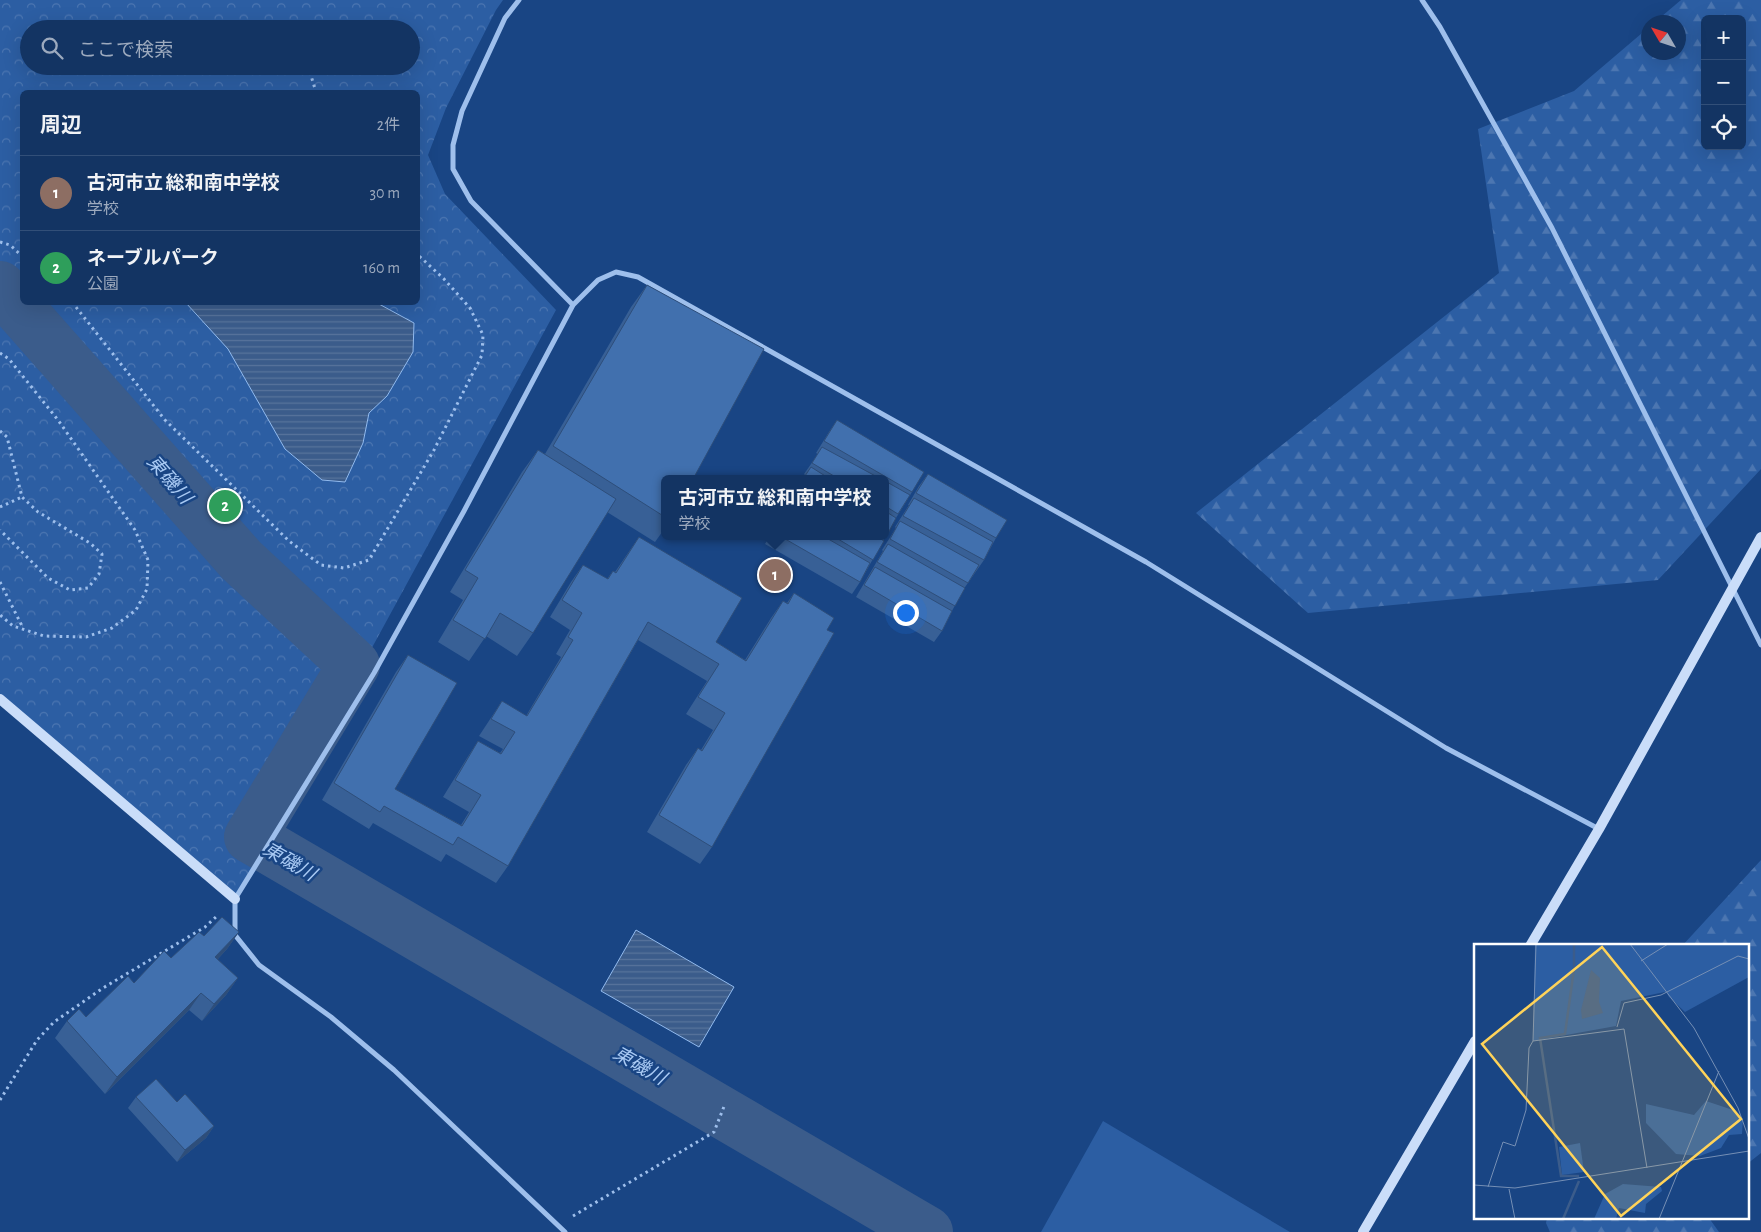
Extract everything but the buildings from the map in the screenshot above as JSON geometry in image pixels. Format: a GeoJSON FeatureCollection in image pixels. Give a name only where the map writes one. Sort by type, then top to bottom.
{"type":"FeatureCollection","features":[{"type":"Feature","properties":{"kind":"street"},"geometry":{"type":"LineString","coordinates":[[519,0],[505,18],[462,110],[453,145],[452,169],[471,201],[573,305]]}},
{"type":"Feature","properties":{"kind":"street"},"geometry":{"type":"LineString","coordinates":[[1422,0],[1440,28],[1552,228],[1761,645]]}},
{"type":"Feature","properties":{"kind":"street"},"geometry":{"type":"LineString","coordinates":[[565,1232],[394,1070],[331,1017],[259,965],[235,935],[235,899],[374,673],[464,511],[573,305],[598,280],[616,272],[638,277],[1146,562],[1446,748],[1599,829]]}},
{"type":"Feature","properties":{"kind":"street"},"geometry":{"type":"LineString","coordinates":[[1531,944],[1599,829],[1761,537]]}},
{"type":"Feature","properties":{"kind":"street"},"geometry":{"type":"LineString","coordinates":[[0,699],[235,899]]}},
{"type":"Feature","properties":{"kind":"street"},"geometry":{"type":"LineString","coordinates":[[1363,1232],[1474,1042]]}},
{"type":"Feature","properties":{"kind":"path"},"geometry":{"type":"LineString","coordinates":[[311,75],[315,90]]}},
{"type":"Feature","properties":{"kind":"path"},"geometry":{"type":"LineString","coordinates":[[0,242],[10,245],[20,254]]}},
{"type":"Feature","properties":{"kind":"path"},"geometry":{"type":"LineString","coordinates":[[74,305],[165,420],[289,541],[321,565],[344,568],[369,560],[434,450],[482,356],[483,335],[470,308],[444,278],[420,257]]}},
{"type":"Feature","properties":{"kind":"path"},"geometry":{"type":"LineString","coordinates":[[0,353],[9,359],[58,420],[134,530],[148,560],[148,589],[136,610],[112,628],[86,637],[44,636],[13,626],[0,615]]}},
{"type":"Feature","properties":{"kind":"path"},"geometry":{"type":"LineString","coordinates":[[0,431],[7,437],[22,497],[38,512],[90,543],[102,554],[99,574],[88,588],[70,590],[48,578],[0,530]]}},
{"type":"Feature","properties":{"kind":"path"},"geometry":{"type":"LineString","coordinates":[[0,507],[22,497]]}},
{"type":"Feature","properties":{"kind":"path"},"geometry":{"type":"LineString","coordinates":[[0,582],[24,629]]}},
{"type":"Feature","properties":{"kind":"path"},"geometry":{"type":"LineString","coordinates":[[0,1100],[37,1040],[54,1022],[103,988],[205,927],[235,899]]}},
{"type":"Feature","properties":{"kind":"path"},"geometry":{"type":"LineString","coordinates":[[558,1225],[714,1132],[725,1104]]}},
{"type":"Feature","properties":{"kind":"green space"},"geometry":{"type":"Polygon","coordinates":[[[0,0],[503,0],[496,10],[446,108],[428,155],[445,194],[556,310],[235,899],[0,701],[0,0]]]}},
{"type":"Feature","properties":{"kind":"green space"},"geometry":{"type":"Polygon","coordinates":[[[1681,0],[1761,0],[1761,469],[1658,580],[1308,613],[1196,513],[1499,273],[1478,129],[1574,91],[1641,34],[1641,60],[1686,60],[1686,15],[1663,15],[1681,0]]]}},
{"type":"Feature","properties":{"kind":"green space"},"geometry":{"type":"Polygon","coordinates":[[[1761,860],[1761,1153],[1748,1163],[1748,944],[1684,944],[1761,860]]]}},
{"type":"Feature","properties":{"kind":"green space"},"geometry":{"type":"Polygon","coordinates":[[[1103,1121],[1290,1232],[1041,1232],[1103,1121]]]}},
{"type":"Feature","properties":{"kind":"green space"},"geometry":{"type":"Polygon","coordinates":[[[1547,1220],[1710,1220],[1719,1232],[1550,1232],[1547,1220]]]}},
{"type":"Feature","properties":{"kind":"shaded area"},"geometry":{"type":"Polygon","coordinates":[[[188,305],[381,305],[414,323],[413,352],[387,396],[369,413],[363,443],[345,482],[322,480],[285,449],[228,349],[188,305]]]}},
{"type":"Feature","properties":{"kind":"shaded area"},"geometry":{"type":"Polygon","coordinates":[[[636,930],[734,987],[699,1047],[601,991],[636,930]]]}},
{"type":"Feature","properties":{"kind":"waterway","name":"東磯川"},"geometry":{"type":"LineString","coordinates":[[0,287],[241,560],[354,665],[250,837],[927,1232]]}},
{"type":"Feature","properties":{"kind":"place","name":"ネーブルパーク"},"geometry":{"type":"Point","coordinates":[225,506]}},
{"type":"Feature","properties":{"kind":"place","name":"古河市立 総和南中学校"},"geometry":{"type":"Point","coordinates":[775,575]}}]}
